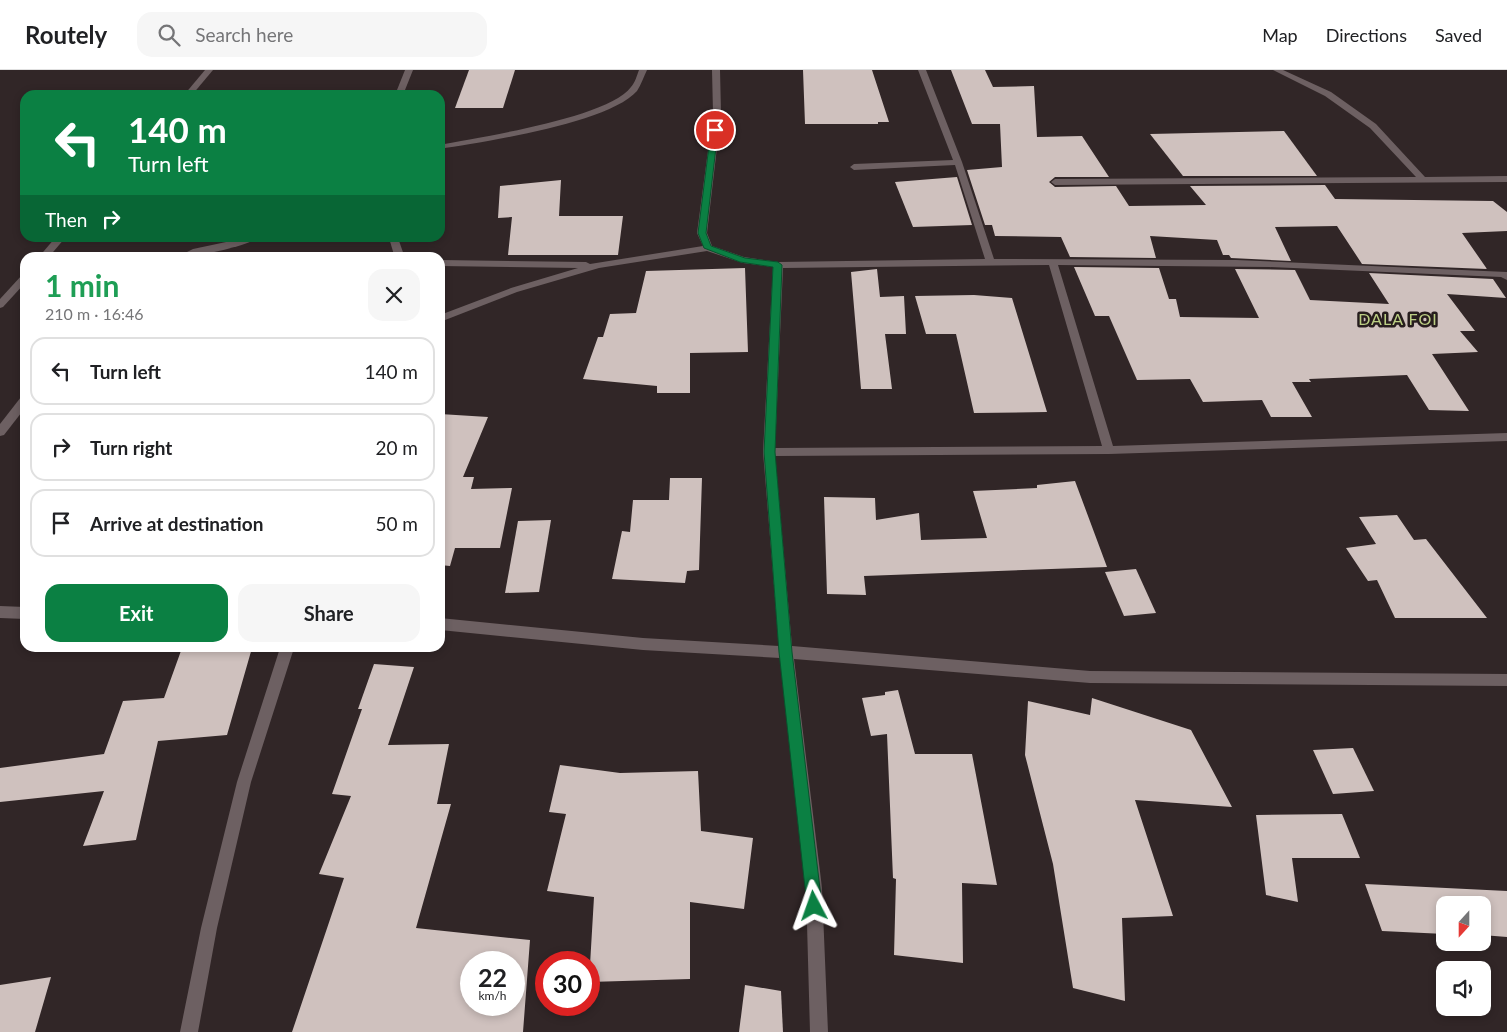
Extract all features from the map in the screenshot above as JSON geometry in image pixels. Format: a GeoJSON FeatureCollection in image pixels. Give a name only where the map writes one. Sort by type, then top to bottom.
{"type":"FeatureCollection","features":[{"type":"Feature","properties":{"kind":"street"},"geometry":{"type":"LineString","coordinates":[[192,90],[208,70]]}},
{"type":"Feature","properties":{"kind":"street"},"geometry":{"type":"LineString","coordinates":[[401,90],[409,70]]}},
{"type":"Feature","properties":{"kind":"street"},"geometry":{"type":"LineString","coordinates":[[445,146],[518,133],[588,114],[619,101],[634,89],[643,70]]}},
{"type":"Feature","properties":{"kind":"street"},"geometry":{"type":"LineString","coordinates":[[708,248],[702,233],[717,113],[716,70]]}},
{"type":"Feature","properties":{"kind":"street"},"geometry":{"type":"LineString","coordinates":[[922,70],[958,162],[990,262]]}},
{"type":"Feature","properties":{"kind":"street"},"geometry":{"type":"LineString","coordinates":[[1277,70],[1328,94],[1372,126],[1424,181]]}},
{"type":"Feature","properties":{"kind":"street"},"geometry":{"type":"LineString","coordinates":[[854,167],[958,162]]}},
{"type":"Feature","properties":{"kind":"street"},"geometry":{"type":"LineString","coordinates":[[1055,182],[1185,178],[1424,181],[1507,180]]}},
{"type":"Feature","properties":{"kind":"street"},"geometry":{"type":"LineString","coordinates":[[47,252],[56,242]]}},
{"type":"Feature","properties":{"kind":"street"},"geometry":{"type":"LineString","coordinates":[[194,252],[241,242]]}},
{"type":"Feature","properties":{"kind":"street"},"geometry":{"type":"LineString","coordinates":[[445,317],[514,290],[598,266],[708,248],[744,260],[778,265],[990,262],[1053,264],[1237,263],[1504,274],[1507,277]]}},
{"type":"Feature","properties":{"kind":"street"},"geometry":{"type":"LineString","coordinates":[[445,264],[598,266]]}},
{"type":"Feature","properties":{"kind":"street"},"geometry":{"type":"LineString","coordinates":[[1053,264],[1074,339],[1109,450]]}},
{"type":"Feature","properties":{"kind":"street"},"geometry":{"type":"LineString","coordinates":[[778,265],[769,452],[786,652],[814,888],[820,1032]]}},
{"type":"Feature","properties":{"kind":"street"},"geometry":{"type":"LineString","coordinates":[[0,305],[20,283]]}},
{"type":"Feature","properties":{"kind":"street"},"geometry":{"type":"LineString","coordinates":[[0,432],[20,406]]}},
{"type":"Feature","properties":{"kind":"street"},"geometry":{"type":"LineString","coordinates":[[769,452],[1109,450],[1507,437]]}},
{"type":"Feature","properties":{"kind":"street"},"geometry":{"type":"LineString","coordinates":[[0,612],[20,612]]}},
{"type":"Feature","properties":{"kind":"street"},"geometry":{"type":"LineString","coordinates":[[445,624],[644,644],[786,652],[1090,677],[1507,680]]}},
{"type":"Feature","properties":{"kind":"street"},"geometry":{"type":"LineString","coordinates":[[189,1032],[209,928],[244,782],[286,652]]}},
{"type":"Feature","properties":{"kind":"building"},"geometry":{"type":"Polygon","coordinates":[[[469,70],[515,70],[503,108],[455,108],[469,70]]]}},
{"type":"Feature","properties":{"kind":"building"},"geometry":{"type":"Polygon","coordinates":[[[803,70],[872,70],[889,122],[878,122],[878,124],[805,124],[803,70]]]}},
{"type":"Feature","properties":{"kind":"building"},"geometry":{"type":"Polygon","coordinates":[[[951,70],[985,70],[993,87],[1034,86],[1037,137],[1082,136],[1109,177],[1055,177],[1049,182],[1055,187],[1116,186],[1129,206],[1206,205],[1190,186],[1325,185],[1335,199],[1493,201],[1507,212],[1507,231],[1462,233],[1487,269],[1362,264],[1337,226],[1275,227],[1291,261],[1231,258],[1229,255],[1223,255],[1217,240],[1150,236],[1156,258],[1070,257],[1061,237],[995,236],[992,225],[985,225],[967,170],[1002,167],[1000,124],[972,124],[951,70]]]}},
{"type":"Feature","properties":{"kind":"building"},"geometry":{"type":"Polygon","coordinates":[[[1284,131],[1317,176],[1183,176],[1150,134],[1284,131]]]}},
{"type":"Feature","properties":{"kind":"building"},"geometry":{"type":"Polygon","coordinates":[[[957,177],[972,225],[913,227],[895,182],[957,177]]]}},
{"type":"Feature","properties":{"kind":"building"},"geometry":{"type":"Polygon","coordinates":[[[561,180],[559,216],[623,216],[618,255],[508,255],[512,217],[498,218],[500,186],[561,180]]]}},
{"type":"Feature","properties":{"kind":"building"},"geometry":{"type":"Polygon","coordinates":[[[1074,267],[1159,268],[1169,299],[1176,299],[1180,317],[1259,318],[1235,269],[1295,270],[1310,300],[1389,304],[1369,273],[1493,279],[1506,298],[1447,294],[1475,331],[1460,331],[1478,352],[1432,354],[1469,411],[1429,410],[1407,375],[1309,379],[1311,382],[1292,382],[1312,417],[1271,417],[1262,400],[1203,402],[1190,379],[1137,380],[1109,316],[1095,316],[1074,267]]]}},
{"type":"Feature","properties":{"kind":"building"},"geometry":{"type":"Polygon","coordinates":[[[745,268],[748,352],[690,353],[690,393],[657,393],[657,386],[583,379],[598,337],[603,337],[610,314],[636,313],[646,271],[745,268]]]}},
{"type":"Feature","properties":{"kind":"building"},"geometry":{"type":"Polygon","coordinates":[[[877,269],[880,297],[904,296],[906,334],[885,334],[892,389],[861,389],[851,272],[877,269]]]}},
{"type":"Feature","properties":{"kind":"building"},"geometry":{"type":"Polygon","coordinates":[[[974,295],[1012,298],[1047,412],[974,413],[956,334],[926,334],[915,296],[974,295]]]}},
{"type":"Feature","properties":{"kind":"building"},"geometry":{"type":"Polygon","coordinates":[[[445,414],[488,417],[463,477],[474,477],[471,489],[512,488],[500,548],[455,548],[450,566],[445,566],[445,414]]]}},
{"type":"Feature","properties":{"kind":"building"},"geometry":{"type":"Polygon","coordinates":[[[670,478],[702,478],[699,570],[687,571],[685,583],[612,579],[622,531],[630,532],[633,500],[669,500],[670,478]]]}},
{"type":"Feature","properties":{"kind":"building"},"geometry":{"type":"Polygon","coordinates":[[[1075,481],[1107,567],[864,576],[866,595],[827,594],[824,497],[875,498],[876,520],[919,513],[921,540],[987,538],[973,491],[1037,488],[1037,485],[1075,481]]]}},
{"type":"Feature","properties":{"kind":"building"},"geometry":{"type":"Polygon","coordinates":[[[1397,515],[1414,540],[1426,539],[1487,618],[1395,618],[1377,580],[1368,581],[1346,548],[1376,544],[1359,517],[1397,515]]]}},
{"type":"Feature","properties":{"kind":"building"},"geometry":{"type":"Polygon","coordinates":[[[551,520],[539,592],[505,593],[518,521],[551,520]]]}},
{"type":"Feature","properties":{"kind":"building"},"geometry":{"type":"Polygon","coordinates":[[[1136,569],[1156,613],[1124,616],[1105,572],[1136,569]]]}},
{"type":"Feature","properties":{"kind":"building"},"geometry":{"type":"Polygon","coordinates":[[[181,652],[251,652],[227,735],[158,741],[136,840],[83,846],[104,791],[0,802],[0,768],[104,754],[123,701],[164,698],[181,652]]]}},
{"type":"Feature","properties":{"kind":"building"},"geometry":{"type":"Polygon","coordinates":[[[374,664],[414,667],[388,745],[449,744],[437,804],[451,804],[416,928],[530,940],[525,1006],[525,951],[460,951],[460,1016],[524,1016],[523,1032],[292,1032],[344,878],[319,874],[351,796],[332,794],[362,709],[358,709],[374,664]]]}},
{"type":"Feature","properties":{"kind":"building"},"geometry":{"type":"Polygon","coordinates":[[[898,690],[915,754],[972,754],[997,885],[962,883],[963,963],[894,955],[896,879],[893,878],[887,734],[871,736],[862,698],[885,695],[885,692],[898,690]]]}},
{"type":"Feature","properties":{"kind":"building"},"geometry":{"type":"Polygon","coordinates":[[[1092,698],[1191,730],[1232,807],[1135,800],[1173,916],[1122,918],[1125,1001],[1073,988],[1053,864],[1025,755],[1028,701],[1090,715],[1092,698]]]}},
{"type":"Feature","properties":{"kind":"building"},"geometry":{"type":"Polygon","coordinates":[[[1353,748],[1374,791],[1333,794],[1313,750],[1353,748]]]}},
{"type":"Feature","properties":{"kind":"building"},"geometry":{"type":"Polygon","coordinates":[[[560,765],[620,773],[698,771],[701,831],[753,838],[744,909],[690,902],[690,979],[600,982],[600,951],[591,951],[594,897],[547,891],[566,814],[549,812],[560,765]]]}},
{"type":"Feature","properties":{"kind":"building"},"geometry":{"type":"Polygon","coordinates":[[[1342,814],[1360,858],[1292,858],[1298,902],[1266,895],[1256,815],[1342,814]]]}},
{"type":"Feature","properties":{"kind":"building"},"geometry":{"type":"Polygon","coordinates":[[[1365,884],[1507,891],[1507,937],[1491,936],[1491,896],[1436,896],[1436,934],[1382,931],[1365,884]]]}},
{"type":"Feature","properties":{"kind":"building"},"geometry":{"type":"Polygon","coordinates":[[[51,977],[35,1032],[0,1032],[0,985],[51,977]]]}},
{"type":"Feature","properties":{"kind":"building"},"geometry":{"type":"Polygon","coordinates":[[[745,985],[781,991],[783,1032],[739,1032],[745,985]]]}},
{"type":"Feature","properties":{"kind":"district","name":"DALA FOI"},"geometry":{"type":"Point","coordinates":[1398,318]}},
{"type":"Feature","properties":{"kind":"route"},"geometry":{"type":"LineString","coordinates":[[715,130],[702,233],[708,248],[744,260],[778,265],[774,381],[769,452],[786,652],[814,888],[814,906]]}}]}
